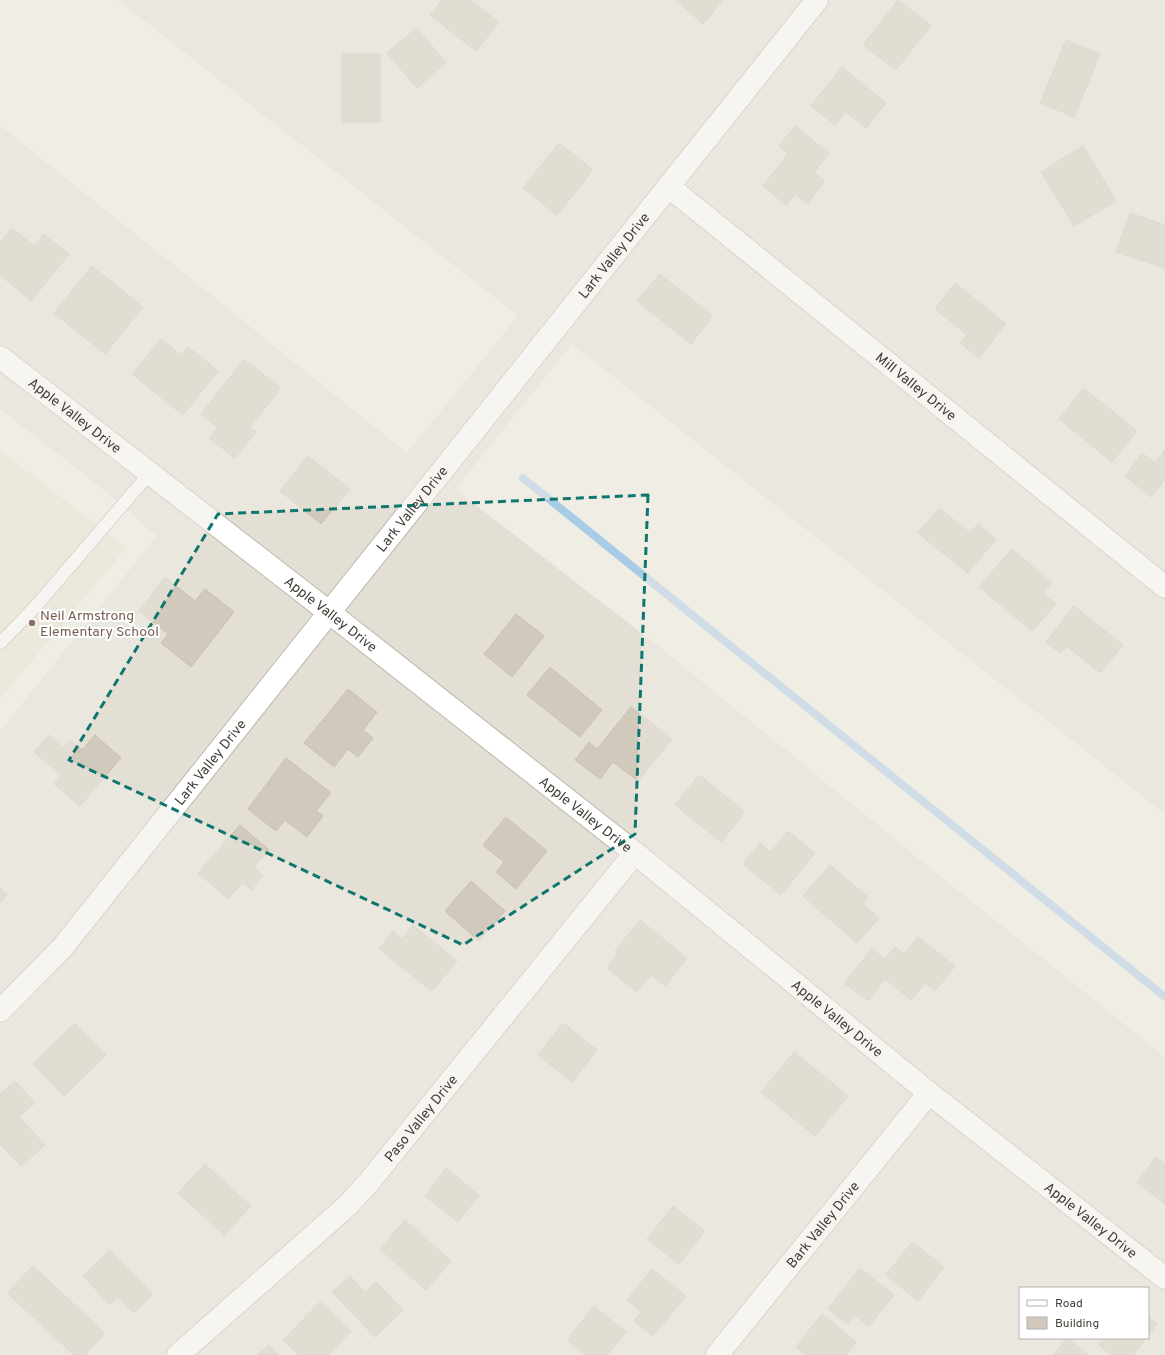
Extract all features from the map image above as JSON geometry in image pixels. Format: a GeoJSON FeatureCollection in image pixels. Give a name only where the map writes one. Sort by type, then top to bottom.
{"type":"FeatureCollection","features":[{"type":"Feature","properties":{"kind":"street","name":"Lark Valley Drive"},"geometry":{"type":"LineString","coordinates":[[0,1010],[62,948],[817,0]]}},
{"type":"Feature","properties":{"kind":"street","name":"Mill Valley Drive"},"geometry":{"type":"LineString","coordinates":[[668,186],[1165,587]]}},
{"type":"Feature","properties":{"kind":"street","name":"Apple Valley Drive"},"geometry":{"type":"LineString","coordinates":[[0,357],[330,613],[635,853],[930,1093],[1165,1278]]}},
{"type":"Feature","properties":{"kind":"street","name":"Paso Valley Drive"},"geometry":{"type":"LineString","coordinates":[[178,1355],[347,1206],[365,1187],[635,853]]}},
{"type":"Feature","properties":{"kind":"street","name":"Bark Valley Drive"},"geometry":{"type":"LineString","coordinates":[[716,1355],[930,1093]]}},
{"type":"Feature","properties":{"kind":"lane"},"geometry":{"type":"LineString","coordinates":[[0,643],[36,606],[149,474]]}},
{"type":"Feature","properties":{"kind":"highlighted area"},"geometry":{"type":"Polygon","coordinates":[[[648,495],[635,834],[463,945],[69,760],[218,514],[648,495]]]}},
{"type":"Feature","properties":{"kind":"shaded area"},"geometry":{"type":"Polygon","coordinates":[[[118,0],[1165,0],[1165,814],[572,344],[455,489],[662,649],[1165,1057],[1165,1355],[0,1355],[0,731],[157,536],[95,483],[0,409],[0,125],[407,453],[518,316],[118,0]]]}},
{"type":"Feature","properties":{"kind":"shaded area","name":"Neil Armstrong Elementary School"},"geometry":{"type":"Polygon","coordinates":[[[0,450],[126,548],[0,699],[0,450]]]}},
{"type":"Feature","properties":{"kind":"building"},"geometry":{"type":"Polygon","coordinates":[[[442,0],[470,0],[499,22],[476,51],[430,15],[442,0]]]}},
{"type":"Feature","properties":{"kind":"building"},"geometry":{"type":"Polygon","coordinates":[[[676,0],[723,0],[703,24],[676,0]]]}},
{"type":"Feature","properties":{"kind":"building"},"geometry":{"type":"Polygon","coordinates":[[[898,0],[931,25],[896,70],[863,45],[898,0]]]}},
{"type":"Feature","properties":{"kind":"building"},"geometry":{"type":"Polygon","coordinates":[[[417,28],[446,63],[417,88],[387,53],[417,28]]]}},
{"type":"Feature","properties":{"kind":"building"},"geometry":{"type":"Polygon","coordinates":[[[1066,40],[1100,54],[1074,117],[1040,103],[1066,40]]]}},
{"type":"Feature","properties":{"kind":"building"},"geometry":{"type":"Polygon","coordinates":[[[342,54],[380,54],[380,122],[342,122],[342,54]]]}},
{"type":"Feature","properties":{"kind":"building"},"geometry":{"type":"Polygon","coordinates":[[[842,67],[886,103],[866,128],[846,112],[835,125],[811,106],[842,67]]]}},
{"type":"Feature","properties":{"kind":"building"},"geometry":{"type":"Polygon","coordinates":[[[795,126],[829,153],[814,172],[825,181],[807,204],[795,194],[786,205],[763,186],[788,154],[779,146],[795,126]]]}},
{"type":"Feature","properties":{"kind":"building"},"geometry":{"type":"Polygon","coordinates":[[[559,143],[593,170],[557,215],[523,188],[559,143]]]}},
{"type":"Feature","properties":{"kind":"building"},"geometry":{"type":"Polygon","coordinates":[[[1083,146],[1116,201],[1074,226],[1041,172],[1083,146]]]}},
{"type":"Feature","properties":{"kind":"building"},"geometry":{"type":"Polygon","coordinates":[[[1130,213],[1165,225],[1165,268],[1116,252],[1130,213]]]}},
{"type":"Feature","properties":{"kind":"building"},"geometry":{"type":"Polygon","coordinates":[[[12,228],[34,246],[44,234],[69,254],[31,301],[0,275],[0,243],[12,228]]]}},
{"type":"Feature","properties":{"kind":"building"},"geometry":{"type":"Polygon","coordinates":[[[92,266],[143,307],[105,354],[54,313],[92,266]]]}},
{"type":"Feature","properties":{"kind":"building"},"geometry":{"type":"Polygon","coordinates":[[[660,274],[713,316],[691,344],[637,301],[660,274]]]}},
{"type":"Feature","properties":{"kind":"building"},"geometry":{"type":"Polygon","coordinates":[[[955,283],[1006,324],[979,358],[960,343],[967,335],[935,309],[955,283]]]}},
{"type":"Feature","properties":{"kind":"building"},"geometry":{"type":"Polygon","coordinates":[[[161,339],[181,355],[188,347],[218,371],[183,415],[132,374],[161,339]]]}},
{"type":"Feature","properties":{"kind":"building"},"geometry":{"type":"Polygon","coordinates":[[[244,359],[281,388],[250,427],[256,432],[235,458],[209,438],[218,428],[201,414],[244,359]]]}},
{"type":"Feature","properties":{"kind":"building"},"geometry":{"type":"Polygon","coordinates":[[[1083,388],[1137,431],[1112,462],[1059,419],[1083,388]]]}},
{"type":"Feature","properties":{"kind":"building"},"geometry":{"type":"Polygon","coordinates":[[[1165,450],[1165,480],[1151,497],[1125,476],[1142,453],[1155,463],[1165,450]]]}},
{"type":"Feature","properties":{"kind":"building"},"geometry":{"type":"Polygon","coordinates":[[[308,456],[350,489],[321,524],[280,491],[308,456]]]}},
{"type":"Feature","properties":{"kind":"building"},"geometry":{"type":"Polygon","coordinates":[[[939,508],[970,533],[978,524],[996,539],[968,573],[918,533],[939,508]]]}},
{"type":"Feature","properties":{"kind":"building"},"geometry":{"type":"Polygon","coordinates":[[[1012,549],[1052,583],[1043,593],[1056,604],[1032,631],[979,587],[1012,549]]]}},
{"type":"Feature","properties":{"kind":"building"},"geometry":{"type":"Polygon","coordinates":[[[165,577],[195,601],[205,589],[234,612],[191,667],[161,643],[168,634],[139,611],[165,577]]]}},
{"type":"Feature","properties":{"kind":"building"},"geometry":{"type":"Polygon","coordinates":[[[1074,606],[1123,645],[1100,673],[1067,646],[1060,653],[1046,642],[1074,606]]]}},
{"type":"Feature","properties":{"kind":"building"},"geometry":{"type":"Polygon","coordinates":[[[516,614],[544,636],[512,677],[484,654],[516,614]]]}},
{"type":"Feature","properties":{"kind":"building"},"geometry":{"type":"Polygon","coordinates":[[[550,667],[602,710],[580,737],[527,695],[550,667]]]}},
{"type":"Feature","properties":{"kind":"building"},"geometry":{"type":"Polygon","coordinates":[[[348,689],[377,712],[363,730],[373,738],[358,757],[348,749],[334,767],[304,743],[348,689]]]}},
{"type":"Feature","properties":{"kind":"building"},"geometry":{"type":"Polygon","coordinates":[[[631,707],[672,739],[638,781],[613,762],[600,779],[575,760],[589,742],[597,749],[631,707]]]}},
{"type":"Feature","properties":{"kind":"building"},"geometry":{"type":"Polygon","coordinates":[[[49,735],[64,748],[70,740],[82,750],[95,735],[121,758],[80,806],[54,784],[62,775],[34,752],[49,735]]]}},
{"type":"Feature","properties":{"kind":"building"},"geometry":{"type":"Polygon","coordinates":[[[286,758],[331,793],[316,811],[323,816],[307,837],[285,820],[276,831],[248,809],[286,758]]]}},
{"type":"Feature","properties":{"kind":"building"},"geometry":{"type":"Polygon","coordinates":[[[699,775],[745,812],[721,842],[675,805],[699,775]]]}},
{"type":"Feature","properties":{"kind":"building"},"geometry":{"type":"Polygon","coordinates":[[[506,817],[547,851],[516,889],[496,872],[504,862],[483,845],[506,817]]]}},
{"type":"Feature","properties":{"kind":"building"},"geometry":{"type":"Polygon","coordinates":[[[240,825],[269,850],[254,867],[263,876],[251,890],[243,882],[228,899],[198,873],[240,825]]]}},
{"type":"Feature","properties":{"kind":"building"},"geometry":{"type":"Polygon","coordinates":[[[788,831],[815,853],[781,895],[743,864],[760,843],[771,852],[788,831]]]}},
{"type":"Feature","properties":{"kind":"building"},"geometry":{"type":"Polygon","coordinates":[[[830,865],[868,897],[863,904],[879,918],[857,943],[803,896],[830,865]]]}},
{"type":"Feature","properties":{"kind":"building"},"geometry":{"type":"Polygon","coordinates":[[[471,881],[505,911],[479,941],[445,911],[471,881]]]}},
{"type":"Feature","properties":{"kind":"building"},"geometry":{"type":"Polygon","coordinates":[[[0,888],[7,894],[0,903],[0,888]]]}},
{"type":"Feature","properties":{"kind":"building"},"geometry":{"type":"Polygon","coordinates":[[[640,920],[687,958],[665,986],[651,975],[637,992],[607,968],[618,954],[615,951],[640,920]]]}},
{"type":"Feature","properties":{"kind":"building"},"geometry":{"type":"Polygon","coordinates":[[[413,925],[457,961],[432,991],[379,949],[393,931],[402,939],[413,925]]]}},
{"type":"Feature","properties":{"kind":"building"},"geometry":{"type":"Polygon","coordinates":[[[918,937],[955,966],[935,991],[925,983],[911,1000],[885,979],[868,1001],[844,983],[872,949],[885,959],[895,947],[904,954],[918,937]]]}},
{"type":"Feature","properties":{"kind":"building"},"geometry":{"type":"Polygon","coordinates":[[[75,1023],[106,1055],[64,1096],[33,1064],[75,1023]]]}},
{"type":"Feature","properties":{"kind":"building"},"geometry":{"type":"Polygon","coordinates":[[[563,1023],[597,1050],[572,1082],[538,1055],[563,1023]]]}},
{"type":"Feature","properties":{"kind":"building"},"geometry":{"type":"Polygon","coordinates":[[[794,1052],[848,1096],[815,1136],[761,1092],[794,1052]]]}},
{"type":"Feature","properties":{"kind":"building"},"geometry":{"type":"Polygon","coordinates":[[[15,1081],[35,1103],[19,1117],[45,1145],[21,1166],[0,1144],[0,1094],[15,1081]]]}},
{"type":"Feature","properties":{"kind":"building"},"geometry":{"type":"Polygon","coordinates":[[[1156,1157],[1165,1164],[1165,1204],[1137,1182],[1156,1157]]]}},
{"type":"Feature","properties":{"kind":"building"},"geometry":{"type":"Polygon","coordinates":[[[205,1164],[251,1206],[224,1235],[178,1193],[205,1164]]]}},
{"type":"Feature","properties":{"kind":"building"},"geometry":{"type":"Polygon","coordinates":[[[446,1168],[479,1195],[458,1222],[425,1196],[446,1168]]]}},
{"type":"Feature","properties":{"kind":"building"},"geometry":{"type":"Polygon","coordinates":[[[673,1206],[705,1231],[679,1264],[647,1239],[673,1206]]]}},
{"type":"Feature","properties":{"kind":"building"},"geometry":{"type":"Polygon","coordinates":[[[405,1220],[451,1261],[426,1290],[380,1249],[405,1220]]]}},
{"type":"Feature","properties":{"kind":"building"},"geometry":{"type":"Polygon","coordinates":[[[912,1242],[944,1267],[918,1301],[886,1275],[912,1242]]]}},
{"type":"Feature","properties":{"kind":"building"},"geometry":{"type":"Polygon","coordinates":[[[110,1250],[153,1294],[134,1313],[118,1297],[110,1305],[83,1276],[110,1250]]]}},
{"type":"Feature","properties":{"kind":"building"},"geometry":{"type":"Polygon","coordinates":[[[33,1266],[105,1333],[85,1355],[74,1355],[7,1293],[33,1266]]]}},
{"type":"Feature","properties":{"kind":"building"},"geometry":{"type":"Polygon","coordinates":[[[860,1268],[894,1295],[869,1326],[854,1315],[847,1324],[828,1309],[860,1268]]]}},
{"type":"Feature","properties":{"kind":"building"},"geometry":{"type":"Polygon","coordinates":[[[652,1269],[686,1296],[653,1336],[634,1321],[641,1312],[627,1300],[652,1269]]]}},
{"type":"Feature","properties":{"kind":"building"},"geometry":{"type":"Polygon","coordinates":[[[350,1276],[365,1292],[376,1282],[403,1310],[375,1337],[332,1292],[350,1276]]]}},
{"type":"Feature","properties":{"kind":"building"},"geometry":{"type":"Polygon","coordinates":[[[320,1302],[351,1331],[328,1355],[299,1355],[283,1340],[320,1302]]]}},
{"type":"Feature","properties":{"kind":"building"},"geometry":{"type":"Polygon","coordinates":[[[594,1306],[626,1332],[607,1355],[586,1355],[567,1340],[594,1306]]]}},
{"type":"Feature","properties":{"kind":"building"},"geometry":{"type":"Polygon","coordinates":[[[822,1314],[856,1342],[846,1355],[805,1355],[796,1347],[822,1314]]]}},
{"type":"Feature","properties":{"kind":"building"},"geometry":{"type":"Polygon","coordinates":[[[1149,1318],[1157,1324],[1149,1335],[1149,1318]]]}},
{"type":"Feature","properties":{"kind":"building"},"geometry":{"type":"Polygon","coordinates":[[[1066,1339],[1068,1339],[1088,1355],[1054,1355],[1066,1339]]]}},
{"type":"Feature","properties":{"kind":"building"},"geometry":{"type":"Polygon","coordinates":[[[1102,1339],[1145,1339],[1133,1355],[1111,1355],[1098,1344],[1102,1339]]]}},
{"type":"Feature","properties":{"kind":"building"},"geometry":{"type":"Polygon","coordinates":[[[269,1345],[279,1355],[257,1355],[269,1345]]]}},
{"type":"Feature","properties":{"kind":"waterway"},"geometry":{"type":"LineString","coordinates":[[523,478],[1165,997]]}},
{"type":"Feature","properties":{"kind":"place","name":"Neil Armstrong Elementary School"},"geometry":{"type":"Point","coordinates":[32,623]}}]}
